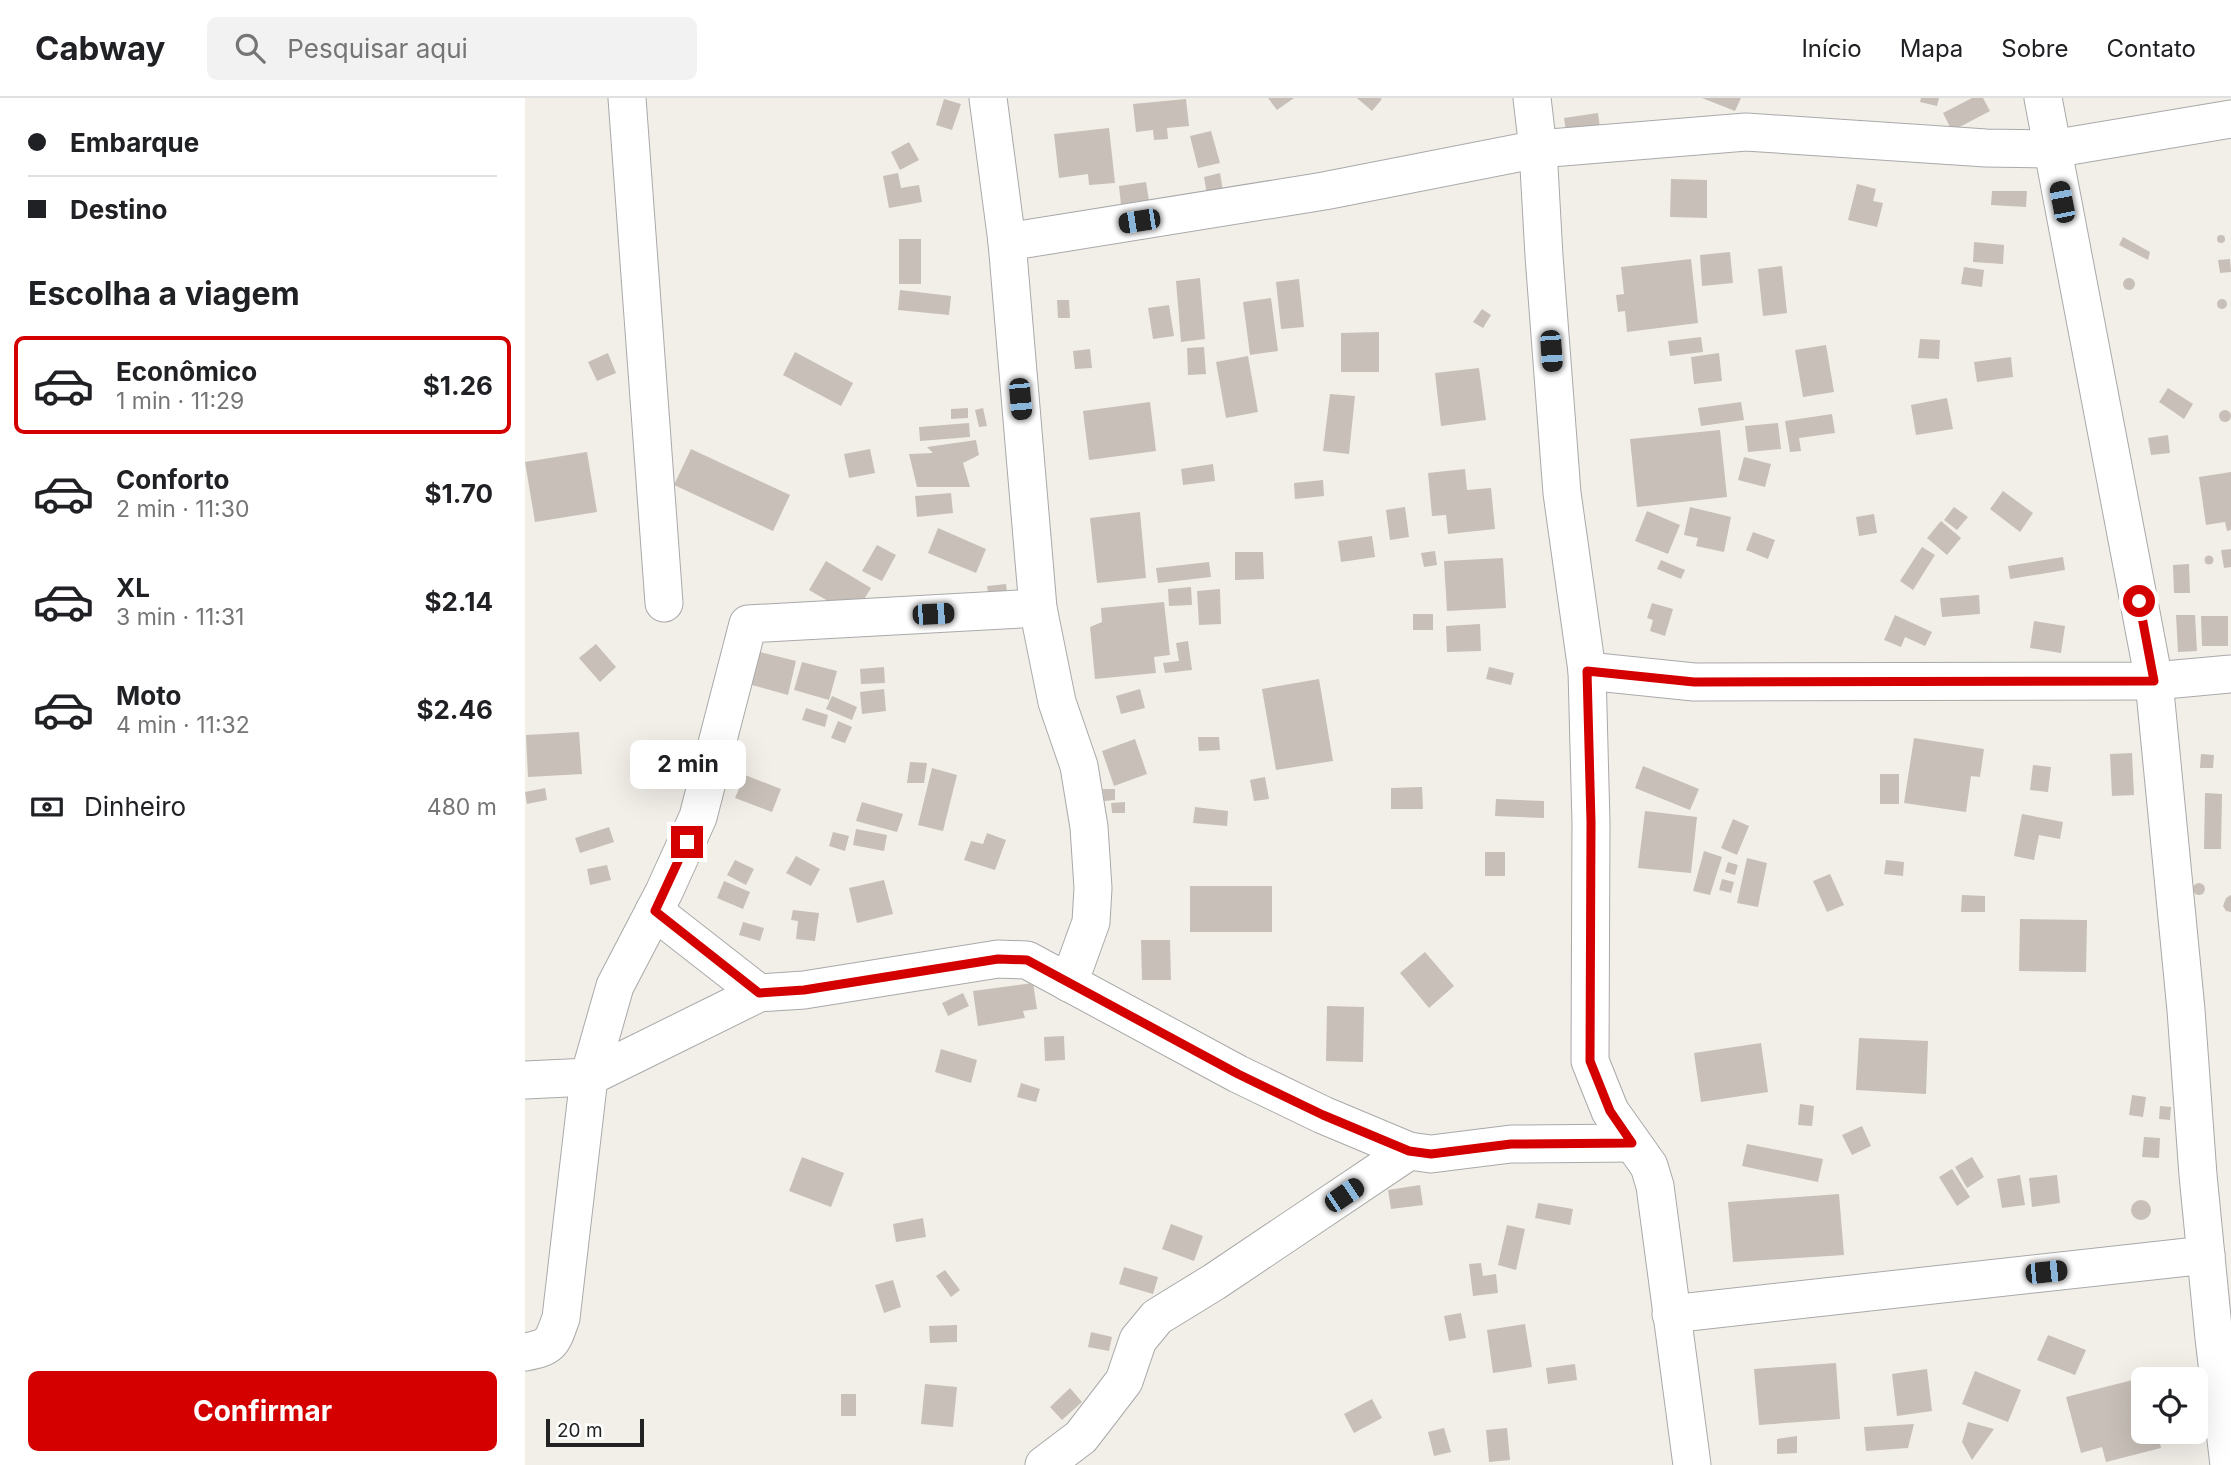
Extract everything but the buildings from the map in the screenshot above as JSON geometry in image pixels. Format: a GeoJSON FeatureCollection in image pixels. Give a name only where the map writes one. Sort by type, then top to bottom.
{"type":"FeatureCollection","features":[{"type":"Feature","properties":{"kind":"street"},"geometry":{"type":"LineString","coordinates":[[627,98],[664,603]]}},
{"type":"Feature","properties":{"kind":"street"},"geometry":{"type":"LineString","coordinates":[[988,98],[1007,242],[1038,608],[1057,702],[1079,766],[1089,827],[1093,888],[1091,922],[1069,982]]}},
{"type":"Feature","properties":{"kind":"street"},"geometry":{"type":"LineString","coordinates":[[1532,98],[1538,149],[1562,493],[1587,671],[1591,822],[1590,1061],[1610,1111],[1649,1166],[1655,1186],[1692,1465]]}},
{"type":"Feature","properties":{"kind":"street"},"geometry":{"type":"LineString","coordinates":[[2043,98],[2154,681],[2184,983],[2206,1255],[2228,1429],[2229,1465]]}},
{"type":"Feature","properties":{"kind":"street"},"geometry":{"type":"LineString","coordinates":[[1007,242],[1324,191],[1538,149],[1746,132],[1986,148],[2052,149],[2231,119]]}},
{"type":"Feature","properties":{"kind":"street"},"geometry":{"type":"LineString","coordinates":[[525,1352],[543,1349],[553,1339],[561,1318],[589,1077],[615,986],[655,911],[698,817],[748,624],[1038,608]]}},
{"type":"Feature","properties":{"kind":"street"},"geometry":{"type":"LineString","coordinates":[[1587,671],[1694,682],[2154,681],[2231,674]]}},
{"type":"Feature","properties":{"kind":"street"},"geometry":{"type":"LineString","coordinates":[[655,911],[759,993]]}},
{"type":"Feature","properties":{"kind":"street"},"geometry":{"type":"LineString","coordinates":[[525,1080],[589,1077],[759,993],[804,990],[998,959],[1027,960],[1238,1074],[1333,1120],[1409,1151],[1431,1154],[1511,1144],[1632,1143]]}},
{"type":"Feature","properties":{"kind":"street"},"geometry":{"type":"LineString","coordinates":[[1044,1465],[1081,1437],[1124,1381],[1138,1339],[1157,1317],[1215,1282],[1409,1151]]}},
{"type":"Feature","properties":{"kind":"street"},"geometry":{"type":"LineString","coordinates":[[1671,1314],[2206,1255]]}},
{"type":"Feature","properties":{"kind":"route"},"geometry":{"type":"LineString","coordinates":[[687,842],[655,911],[759,993],[804,990],[998,959],[1027,960],[1238,1074],[1365,1134],[1409,1151],[1431,1154],[1511,1144],[1632,1143],[1610,1111],[1590,1061],[1591,822],[1587,671],[1694,682],[2154,681],[2139,601]]}}]}
